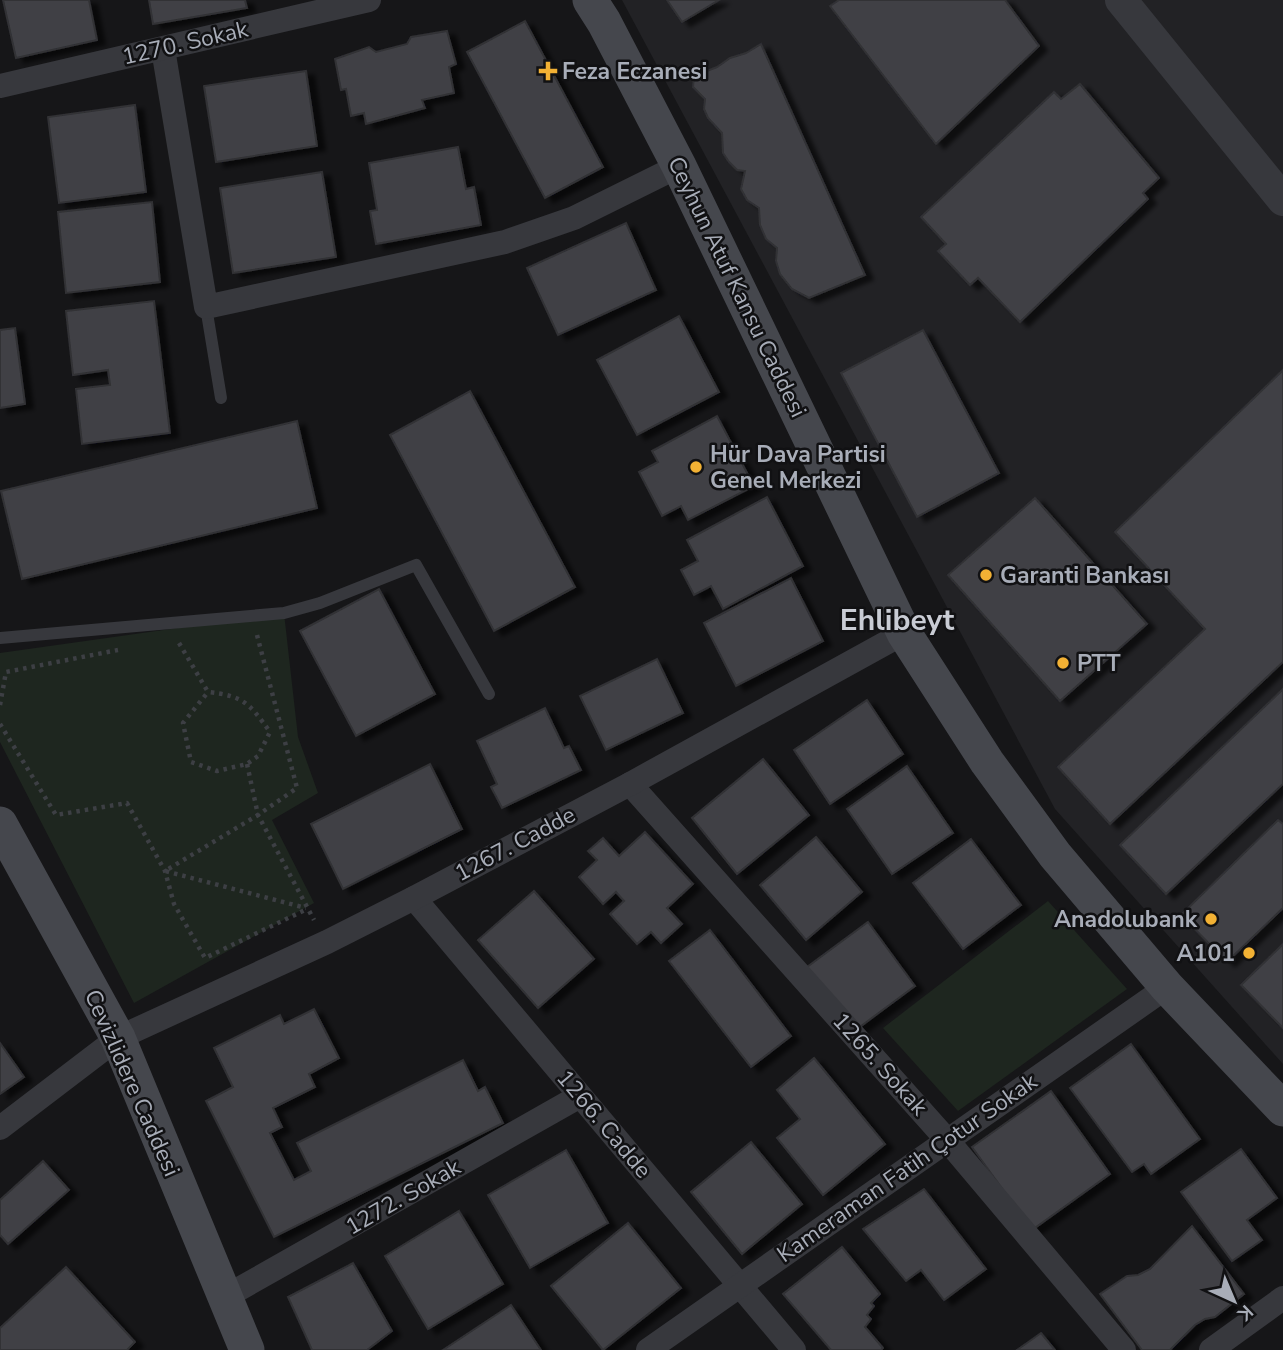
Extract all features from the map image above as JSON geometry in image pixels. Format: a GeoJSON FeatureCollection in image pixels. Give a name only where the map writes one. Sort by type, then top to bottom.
{"type":"FeatureCollection","features":[{"type":"Feature","properties":{"kind":"main road","name":"Ceyhun Atuf Kansu Caddesi"},"geometry":{"type":"LineString","coordinates":[[590,0],[679,166],[904,633],[987,762],[1055,855],[1167,987],[1279,1099]]}},
{"type":"Feature","properties":{"kind":"main road","name":"Cevizlidere Caddesi"},"geometry":{"type":"LineString","coordinates":[[0,824],[118,1038],[247,1350]]}},
{"type":"Feature","properties":{"kind":"street","name":"1270. Sokak"},"geometry":{"type":"LineString","coordinates":[[0,86],[369,0]]}},
{"type":"Feature","properties":{"kind":"street"},"geometry":{"type":"LineString","coordinates":[[1121,0],[1283,200]]}},
{"type":"Feature","properties":{"kind":"street"},"geometry":{"type":"LineString","coordinates":[[163,49],[206,306],[505,242],[574,218],[679,166]]}},
{"type":"Feature","properties":{"kind":"street","name":"1267. Cadde"},"geometry":{"type":"LineString","coordinates":[[0,1128],[118,1038],[327,942],[414,898],[904,633]]}},
{"type":"Feature","properties":{"kind":"street","name":"1265. Sokak"},"geometry":{"type":"LineString","coordinates":[[630,783],[947,1140],[1124,1350]]}},
{"type":"Feature","properties":{"kind":"street","name":"1266. Cadde"},"geometry":{"type":"LineString","coordinates":[[414,898],[794,1350]]}},
{"type":"Feature","properties":{"kind":"street","name":"Kameraman Fatih Çotur Sokak"},"geometry":{"type":"LineString","coordinates":[[648,1350],[1167,987]]}},
{"type":"Feature","properties":{"kind":"street","name":"1272. Sokak"},"geometry":{"type":"LineString","coordinates":[[225,1297],[580,1096]]}},
{"type":"Feature","properties":{"kind":"street"},"geometry":{"type":"LineString","coordinates":[[1211,1350],[1283,1298]]}},
{"type":"Feature","properties":{"kind":"lane"},"geometry":{"type":"LineString","coordinates":[[206,306],[221,398]]}},
{"type":"Feature","properties":{"kind":"lane"},"geometry":{"type":"LineString","coordinates":[[0,638],[284,613],[320,603],[416,565],[489,694]]}},
{"type":"Feature","properties":{"kind":"path"},"geometry":{"type":"LineString","coordinates":[[165,871],[297,788],[254,625]]}},
{"type":"Feature","properties":{"kind":"path"},"geometry":{"type":"LineString","coordinates":[[190,637],[177,639],[208,692]]}},
{"type":"Feature","properties":{"kind":"path"},"geometry":{"type":"LineString","coordinates":[[0,705],[6,672],[124,649]]}},
{"type":"Feature","properties":{"kind":"path"},"geometry":{"type":"LineString","coordinates":[[208,692],[234,695],[256,712],[270,732],[258,756],[247,764],[216,771],[191,762],[183,723],[208,692]]}},
{"type":"Feature","properties":{"kind":"path"},"geometry":{"type":"LineString","coordinates":[[0,724],[56,815],[127,803],[165,871],[174,904],[205,958],[307,909]]}},
{"type":"Feature","properties":{"kind":"path"},"geometry":{"type":"LineString","coordinates":[[247,764],[258,815],[307,909]]}},
{"type":"Feature","properties":{"kind":"path"},"geometry":{"type":"LineString","coordinates":[[165,871],[307,909]]}},
{"type":"Feature","properties":{"kind":"shaded area"},"geometry":{"type":"Polygon","coordinates":[[[622,0],[1283,0],[1283,1064],[1055,809],[622,0]]]}},
{"type":"Feature","properties":{"kind":"shaded area"},"geometry":{"type":"Polygon","coordinates":[[[284,613],[298,737],[318,793],[272,820],[314,903],[134,1003],[0,742],[0,653],[284,613]]]}},
{"type":"Feature","properties":{"kind":"shaded area"},"geometry":{"type":"Polygon","coordinates":[[[1048,901],[1127,989],[958,1111],[883,1028],[1048,901]]]}},
{"type":"Feature","properties":{"kind":"building"},"geometry":{"type":"Polygon","coordinates":[[[3,0],[89,0],[97,40],[16,58],[3,0]]]}},
{"type":"Feature","properties":{"kind":"building"},"geometry":{"type":"Polygon","coordinates":[[[149,0],[245,0],[247,8],[153,24],[149,0]]]}},
{"type":"Feature","properties":{"kind":"building"},"geometry":{"type":"Polygon","coordinates":[[[667,0],[719,0],[682,22],[667,0]]]}},
{"type":"Feature","properties":{"kind":"building"},"geometry":{"type":"Polygon","coordinates":[[[839,0],[1005,0],[1039,46],[936,144],[830,6],[839,0]]]}},
{"type":"Feature","properties":{"kind":"building"},"geometry":{"type":"Polygon","coordinates":[[[525,21],[603,167],[545,198],[467,52],[525,21]]]}},
{"type":"Feature","properties":{"kind":"building"},"geometry":{"type":"Polygon","coordinates":[[[447,31],[456,64],[449,67],[454,93],[422,100],[425,108],[366,124],[364,113],[351,116],[346,89],[341,90],[335,59],[369,47],[376,52],[407,44],[411,37],[447,31]]]}},
{"type":"Feature","properties":{"kind":"building"},"geometry":{"type":"Polygon","coordinates":[[[761,44],[865,275],[809,298],[792,289],[780,274],[776,261],[777,248],[766,239],[760,225],[759,208],[747,200],[741,189],[745,171],[737,170],[723,153],[722,133],[708,118],[704,109],[705,99],[693,87],[694,76],[761,44]]]}},
{"type":"Feature","properties":{"kind":"building"},"geometry":{"type":"Polygon","coordinates":[[[306,71],[317,146],[216,162],[204,86],[306,71]]]}},
{"type":"Feature","properties":{"kind":"building"},"geometry":{"type":"Polygon","coordinates":[[[1080,84],[1159,178],[1143,193],[1148,199],[1020,322],[978,278],[970,285],[938,251],[946,244],[921,217],[1054,92],[1061,99],[1080,84]]]}},
{"type":"Feature","properties":{"kind":"building"},"geometry":{"type":"Polygon","coordinates":[[[135,105],[146,192],[59,203],[48,117],[135,105]]]}},
{"type":"Feature","properties":{"kind":"building"},"geometry":{"type":"Polygon","coordinates":[[[458,147],[466,189],[474,187],[481,225],[376,244],[370,211],[377,210],[369,163],[458,147]]]}},
{"type":"Feature","properties":{"kind":"building"},"geometry":{"type":"Polygon","coordinates":[[[322,172],[336,257],[233,273],[220,188],[322,172]]]}},
{"type":"Feature","properties":{"kind":"building"},"geometry":{"type":"Polygon","coordinates":[[[152,202],[160,282],[66,293],[58,212],[152,202]]]}},
{"type":"Feature","properties":{"kind":"building"},"geometry":{"type":"Polygon","coordinates":[[[626,223],[656,290],[558,335],[527,268],[626,223]]]}},
{"type":"Feature","properties":{"kind":"building"},"geometry":{"type":"Polygon","coordinates":[[[154,301],[170,433],[82,444],[76,389],[110,385],[108,370],[73,375],[66,311],[154,301]]]}},
{"type":"Feature","properties":{"kind":"building"},"geometry":{"type":"Polygon","coordinates":[[[679,316],[719,392],[637,435],[597,360],[679,316]]]}},
{"type":"Feature","properties":{"kind":"building"},"geometry":{"type":"Polygon","coordinates":[[[15,328],[25,404],[0,408],[0,330],[15,328]]]}},
{"type":"Feature","properties":{"kind":"building"},"geometry":{"type":"Polygon","coordinates":[[[923,330],[999,473],[917,517],[841,373],[923,330]]]}},
{"type":"Feature","properties":{"kind":"building"},"geometry":{"type":"Polygon","coordinates":[[[1283,370],[1283,662],[1110,824],[1058,767],[1205,629],[1115,532],[1283,370]]]}},
{"type":"Feature","properties":{"kind":"building"},"geometry":{"type":"Polygon","coordinates":[[[470,391],[575,587],[494,631],[390,435],[470,391]]]}},
{"type":"Feature","properties":{"kind":"building","name":"Hür Dava Partisi Genel Merkezi"},"geometry":{"type":"Polygon","coordinates":[[[717,416],[754,486],[688,520],[681,506],[662,516],[639,472],[658,462],[652,451],[717,416]]]}},
{"type":"Feature","properties":{"kind":"building"},"geometry":{"type":"Polygon","coordinates":[[[297,421],[317,508],[22,579],[1,491],[297,421]]]}},
{"type":"Feature","properties":{"kind":"building"},"geometry":{"type":"Polygon","coordinates":[[[767,497],[803,566],[723,609],[711,586],[694,595],[681,570],[698,561],[687,540],[767,497]]]}},
{"type":"Feature","properties":{"kind":"building"},"geometry":{"type":"Polygon","coordinates":[[[1035,498],[1147,624],[1060,701],[948,575],[1035,498]]]}},
{"type":"Feature","properties":{"kind":"building"},"geometry":{"type":"Polygon","coordinates":[[[791,578],[823,641],[736,686],[704,623],[791,578]]]}},
{"type":"Feature","properties":{"kind":"building"},"geometry":{"type":"Polygon","coordinates":[[[379,589],[435,694],[356,736],[300,631],[379,589]]]}},
{"type":"Feature","properties":{"kind":"building"},"geometry":{"type":"Polygon","coordinates":[[[657,659],[683,713],[606,750],[580,696],[657,659]]]}},
{"type":"Feature","properties":{"kind":"building"},"geometry":{"type":"Polygon","coordinates":[[[1283,689],[1283,784],[1166,894],[1120,845],[1283,689]]]}},
{"type":"Feature","properties":{"kind":"building"},"geometry":{"type":"Polygon","coordinates":[[[867,700],[903,754],[830,804],[794,750],[867,700]]]}},
{"type":"Feature","properties":{"kind":"building"},"geometry":{"type":"Polygon","coordinates":[[[545,708],[564,748],[569,746],[581,770],[502,808],[491,787],[497,784],[477,741],[545,708]]]}},
{"type":"Feature","properties":{"kind":"building"},"geometry":{"type":"Polygon","coordinates":[[[763,759],[809,815],[737,874],[692,818],[763,759]]]}},
{"type":"Feature","properties":{"kind":"building"},"geometry":{"type":"Polygon","coordinates":[[[430,764],[462,829],[343,889],[311,824],[430,764]]]}},
{"type":"Feature","properties":{"kind":"building"},"geometry":{"type":"Polygon","coordinates":[[[907,766],[953,833],[892,874],[847,809],[907,766]]]}},
{"type":"Feature","properties":{"kind":"building"},"geometry":{"type":"Polygon","coordinates":[[[1278,820],[1283,824],[1283,908],[1227,962],[1181,915],[1278,820]]]}},
{"type":"Feature","properties":{"kind":"building"},"geometry":{"type":"Polygon","coordinates":[[[645,832],[693,884],[667,908],[682,924],[661,943],[651,932],[637,944],[610,914],[624,901],[616,892],[603,904],[579,877],[597,860],[588,851],[603,838],[619,856],[645,832]]]}},
{"type":"Feature","properties":{"kind":"building"},"geometry":{"type":"Polygon","coordinates":[[[816,837],[862,892],[806,940],[760,885],[816,837]]]}},
{"type":"Feature","properties":{"kind":"building"},"geometry":{"type":"Polygon","coordinates":[[[971,839],[1021,905],[963,949],[913,883],[971,839]]]}},
{"type":"Feature","properties":{"kind":"building"},"geometry":{"type":"Polygon","coordinates":[[[534,891],[594,959],[538,1008],[478,940],[534,891]]]}},
{"type":"Feature","properties":{"kind":"building"},"geometry":{"type":"Polygon","coordinates":[[[868,922],[915,986],[853,1032],[807,967],[868,922]]]}},
{"type":"Feature","properties":{"kind":"building"},"geometry":{"type":"Polygon","coordinates":[[[710,930],[791,1036],[751,1067],[669,961],[710,930]]]}},
{"type":"Feature","properties":{"kind":"building"},"geometry":{"type":"Polygon","coordinates":[[[1283,944],[1283,1028],[1241,985],[1283,944]]]}},
{"type":"Feature","properties":{"kind":"building"},"geometry":{"type":"Polygon","coordinates":[[[314,1009],[339,1058],[309,1074],[315,1087],[273,1108],[282,1127],[270,1133],[294,1180],[311,1171],[297,1143],[463,1060],[478,1091],[485,1087],[503,1123],[274,1237],[206,1101],[233,1087],[214,1048],[280,1015],[284,1024],[314,1009]]]}},
{"type":"Feature","properties":{"kind":"building"},"geometry":{"type":"Polygon","coordinates":[[[0,1043],[24,1077],[0,1094],[0,1043]]]}},
{"type":"Feature","properties":{"kind":"building"},"geometry":{"type":"Polygon","coordinates":[[[1131,1044],[1200,1139],[1151,1174],[1144,1164],[1132,1172],[1070,1088],[1131,1044]]]}},
{"type":"Feature","properties":{"kind":"building"},"geometry":{"type":"Polygon","coordinates":[[[814,1058],[885,1144],[823,1195],[777,1138],[800,1119],[777,1090],[814,1058]]]}},
{"type":"Feature","properties":{"kind":"building"},"geometry":{"type":"Polygon","coordinates":[[[1051,1091],[1110,1174],[1032,1230],[972,1147],[1051,1091]]]}},
{"type":"Feature","properties":{"kind":"building"},"geometry":{"type":"Polygon","coordinates":[[[751,1142],[802,1204],[742,1254],[691,1192],[751,1142]]]}},
{"type":"Feature","properties":{"kind":"building"},"geometry":{"type":"Polygon","coordinates":[[[1241,1149],[1277,1198],[1247,1220],[1262,1240],[1232,1261],[1181,1192],[1241,1149]]]}},
{"type":"Feature","properties":{"kind":"building"},"geometry":{"type":"Polygon","coordinates":[[[566,1150],[608,1223],[530,1268],[488,1195],[566,1150]]]}},
{"type":"Feature","properties":{"kind":"building"},"geometry":{"type":"Polygon","coordinates":[[[43,1161],[69,1190],[8,1244],[0,1235],[0,1200],[43,1161]]]}},
{"type":"Feature","properties":{"kind":"building"},"geometry":{"type":"Polygon","coordinates":[[[924,1189],[986,1269],[944,1300],[921,1270],[906,1281],[863,1229],[924,1189]]]}},
{"type":"Feature","properties":{"kind":"building"},"geometry":{"type":"Polygon","coordinates":[[[459,1211],[503,1284],[428,1329],[385,1256],[459,1211]]]}},
{"type":"Feature","properties":{"kind":"building"},"geometry":{"type":"Polygon","coordinates":[[[628,1223],[681,1288],[603,1350],[551,1286],[628,1223]]]}},
{"type":"Feature","properties":{"kind":"building"},"geometry":{"type":"Polygon","coordinates":[[[1192,1226],[1244,1294],[1215,1317],[1195,1325],[1170,1350],[1142,1350],[1100,1294],[1127,1276],[1138,1275],[1150,1269],[1192,1226]]]}},
{"type":"Feature","properties":{"kind":"building"},"geometry":{"type":"Polygon","coordinates":[[[842,1247],[880,1294],[871,1303],[874,1306],[867,1315],[871,1319],[865,1327],[883,1348],[881,1350],[831,1350],[783,1294],[842,1247]]]}},
{"type":"Feature","properties":{"kind":"building"},"geometry":{"type":"Polygon","coordinates":[[[353,1263],[392,1331],[367,1350],[312,1350],[288,1297],[353,1263]]]}},
{"type":"Feature","properties":{"kind":"building"},"geometry":{"type":"Polygon","coordinates":[[[66,1267],[135,1342],[127,1350],[0,1350],[0,1328],[66,1267]]]}},
{"type":"Feature","properties":{"kind":"building"},"geometry":{"type":"Polygon","coordinates":[[[511,1305],[541,1350],[443,1350],[511,1305]]]}},
{"type":"Feature","properties":{"kind":"building"},"geometry":{"type":"Polygon","coordinates":[[[1041,1333],[1055,1350],[1017,1350],[1041,1333]]]}},
{"type":"Feature","properties":{"kind":"place","name":"Feza Eczanesi"},"geometry":{"type":"Point","coordinates":[548,71]}},
{"type":"Feature","properties":{"kind":"place","name":"Hür Dava Partisi Genel Merkezi"},"geometry":{"type":"Point","coordinates":[696,467]}},
{"type":"Feature","properties":{"kind":"place","name":"Garanti Bankası"},"geometry":{"type":"Point","coordinates":[986,575]}},
{"type":"Feature","properties":{"kind":"place","name":"PTT"},"geometry":{"type":"Point","coordinates":[1063,663]}},
{"type":"Feature","properties":{"kind":"place","name":"Anadolubank"},"geometry":{"type":"Point","coordinates":[1211,919]}},
{"type":"Feature","properties":{"kind":"place","name":"A101"},"geometry":{"type":"Point","coordinates":[1249,953]}},
{"type":"Feature","properties":{"kind":"district","name":"Ehlibeyt"},"geometry":{"type":"Point","coordinates":[897,620]}}]}
